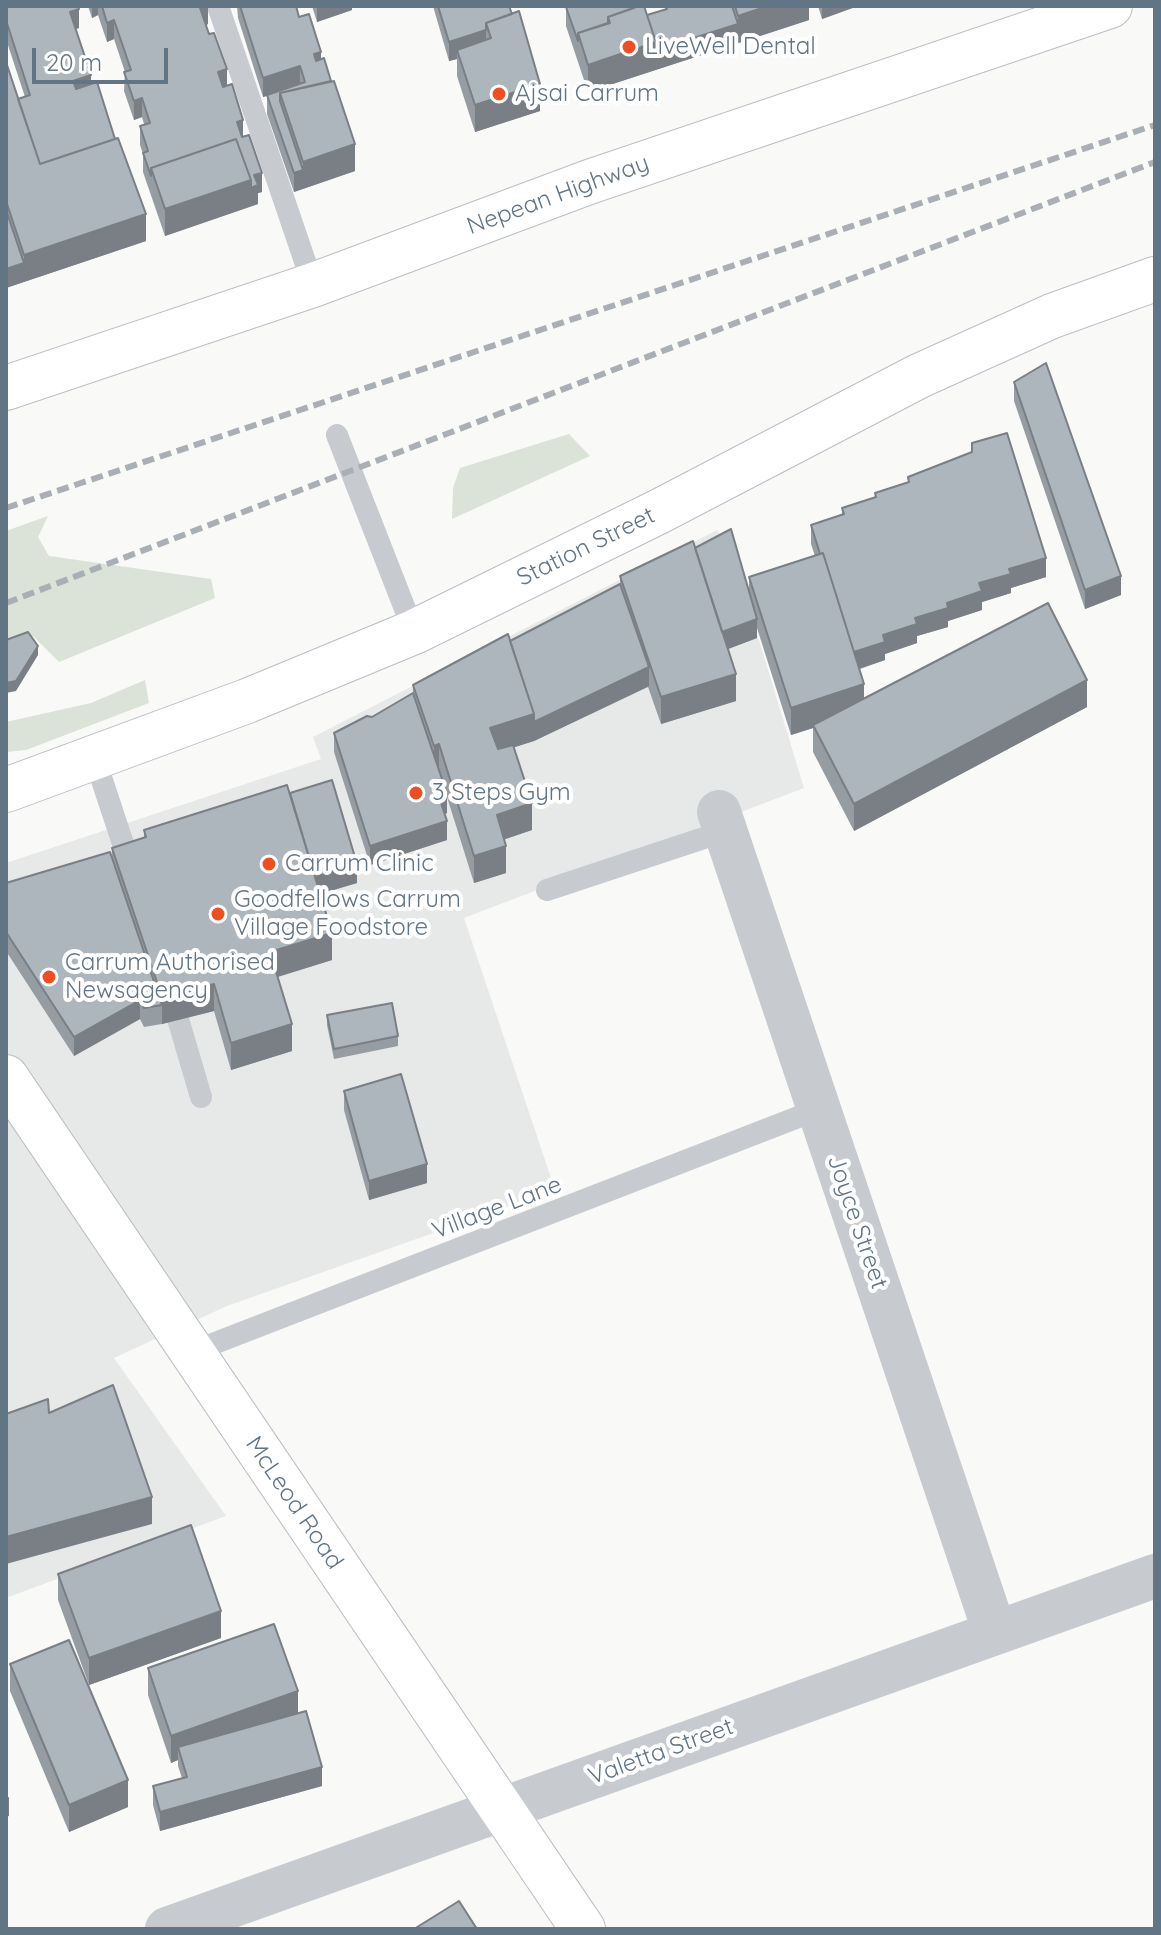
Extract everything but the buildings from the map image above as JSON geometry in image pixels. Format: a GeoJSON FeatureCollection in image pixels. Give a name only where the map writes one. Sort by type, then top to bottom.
{"type":"FeatureCollection","features":[{"type":"Feature","properties":{"kind":"main road","name":"Nepean Highway"},"geometry":{"type":"LineString","coordinates":[[6,388],[313,285],[589,182],[1110,6]]}},
{"type":"Feature","properties":{"kind":"main road","name":"Station Street"},"geometry":{"type":"LineString","coordinates":[[6,790],[95,759],[414,632],[658,512],[919,376],[1052,316],[1155,279]]}},
{"type":"Feature","properties":{"kind":"main road","name":"McLeod Road"},"geometry":{"type":"LineString","coordinates":[[6,1077],[583,1929]]}},
{"type":"Feature","properties":{"kind":"street","name":"Joyce Street"},"geometry":{"type":"LineString","coordinates":[[722,821],[995,1633]]}},
{"type":"Feature","properties":{"kind":"street","name":"Valetta Street"},"geometry":{"type":"LineString","coordinates":[[167,1929],[1155,1576]]}},
{"type":"Feature","properties":{"kind":"lane"},"geometry":{"type":"LineString","coordinates":[[218,6],[313,285]]}},
{"type":"Feature","properties":{"kind":"lane"},"geometry":{"type":"LineString","coordinates":[[337,435],[414,632]]}},
{"type":"Feature","properties":{"kind":"lane"},"geometry":{"type":"LineString","coordinates":[[95,759],[131,868]]}},
{"type":"Feature","properties":{"kind":"lane"},"geometry":{"type":"LineString","coordinates":[[547,890],[722,821]]}},
{"type":"Feature","properties":{"kind":"lane"},"geometry":{"type":"LineString","coordinates":[[178,1019],[201,1097]]}},
{"type":"Feature","properties":{"kind":"lane","name":"Village Lane"},"geometry":{"type":"LineString","coordinates":[[192,1352],[819,1109]]}},
{"type":"Feature","properties":{"kind":"shaded area"},"geometry":{"type":"Polygon","coordinates":[[[569,434],[590,456],[452,519],[453,488],[460,468],[569,434]]]}},
{"type":"Feature","properties":{"kind":"shaded area"},"geometry":{"type":"Polygon","coordinates":[[[48,516],[38,537],[49,556],[211,579],[215,598],[59,662],[33,636],[6,641],[6,531],[48,516]]]}},
{"type":"Feature","properties":{"kind":"shaded area"},"geometry":{"type":"Polygon","coordinates":[[[717,530],[731,548],[804,788],[464,918],[555,1190],[227,1306],[114,1358],[226,1516],[6,1598],[6,863],[321,759],[313,737],[717,530]]]}},
{"type":"Feature","properties":{"kind":"shaded area"},"geometry":{"type":"Polygon","coordinates":[[[145,680],[149,703],[26,750],[6,752],[6,722],[91,703],[145,680]]]}},
{"type":"Feature","properties":{"kind":"railway"},"geometry":{"type":"LineString","coordinates":[[6,508],[1155,125]]}},
{"type":"Feature","properties":{"kind":"railway"},"geometry":{"type":"LineString","coordinates":[[6,603],[1155,162]]}},
{"type":"Feature","properties":{"kind":"place","name":"LiveWell Dental"},"geometry":{"type":"Point","coordinates":[629,47]}},
{"type":"Feature","properties":{"kind":"place","name":"Ajsai Carrum"},"geometry":{"type":"Point","coordinates":[499,94]}},
{"type":"Feature","properties":{"kind":"place","name":"3 Steps Gym"},"geometry":{"type":"Point","coordinates":[416,793]}},
{"type":"Feature","properties":{"kind":"place","name":"Carrum Clinic"},"geometry":{"type":"Point","coordinates":[269,864]}},
{"type":"Feature","properties":{"kind":"place","name":"Goodfellows Carrum Village Foodstore"},"geometry":{"type":"Point","coordinates":[218,914]}},
{"type":"Feature","properties":{"kind":"place","name":"Carrum Authorised Newsagency"},"geometry":{"type":"Point","coordinates":[49,977]}}]}
